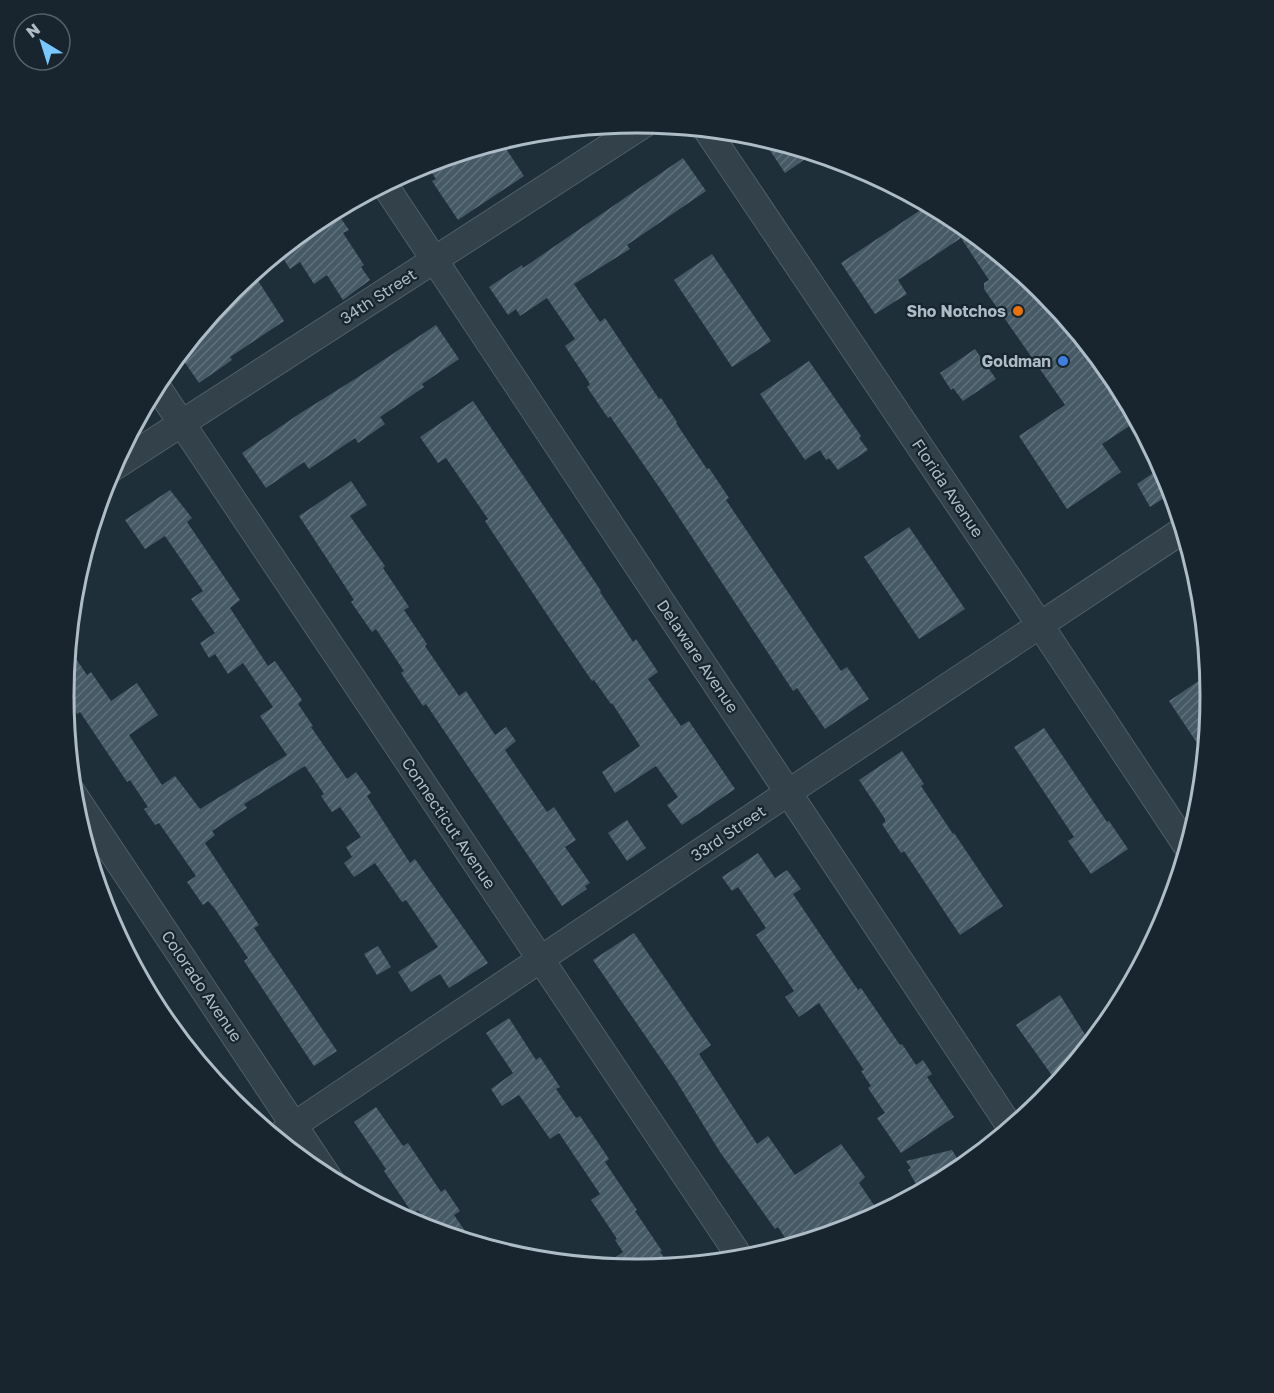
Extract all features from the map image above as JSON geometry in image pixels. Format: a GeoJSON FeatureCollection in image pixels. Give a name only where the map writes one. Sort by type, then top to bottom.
{"type":"FeatureCollection","features":[{"type":"Feature","properties":{"kind":"street","name":"34th Street"},"geometry":{"type":"LineString","coordinates":[[126,459],[630,133]]}},
{"type":"Feature","properties":{"kind":"street","name":"Florida Avenue"},"geometry":{"type":"LineString","coordinates":[[712,138],[1182,839]]}},
{"type":"Feature","properties":{"kind":"street","name":"Delaware Avenue"},"geometry":{"type":"LineString","coordinates":[[389,191],[1007,1122]]}},
{"type":"Feature","properties":{"kind":"street","name":"Connecticut Avenue"},"geometry":{"type":"LineString","coordinates":[[162,394],[736,1251]]}},
{"type":"Feature","properties":{"kind":"street","name":"33rd Street"},"geometry":{"type":"LineString","coordinates":[[285,1132],[1176,534]]}},
{"type":"Feature","properties":{"kind":"street","name":"Colorado Avenue"},"geometry":{"type":"LineString","coordinates":[[86,815],[285,1132],[301,1149]]}},
{"type":"Feature","properties":{"kind":"building"},"geometry":{"type":"Polygon","coordinates":[[[506,149],[524,176],[458,220],[432,181],[436,179],[431,172],[506,149]]]}},
{"type":"Feature","properties":{"kind":"building"},"geometry":{"type":"Polygon","coordinates":[[[769,149],[805,159],[785,173],[769,149]]]}},
{"type":"Feature","properties":{"kind":"building"},"geometry":{"type":"Polygon","coordinates":[[[683,158],[706,191],[627,245],[630,249],[574,284],[600,322],[605,318],[659,399],[661,398],[707,469],[709,468],[729,498],[726,500],[841,671],[847,667],[869,699],[825,729],[797,688],[793,691],[659,487],[587,387],[590,384],[565,346],[575,339],[547,298],[520,316],[516,309],[508,315],[489,287],[522,265],[523,268],[683,158]]]}},
{"type":"Feature","properties":{"kind":"building"},"geometry":{"type":"Polygon","coordinates":[[[921,209],[980,249],[1009,273],[1061,325],[1106,383],[1130,425],[1102,444],[1121,472],[1067,509],[1019,436],[1065,405],[984,289],[984,283],[989,280],[961,238],[898,280],[907,294],[875,314],[841,263],[921,209]]]}},
{"type":"Feature","properties":{"kind":"building"},"geometry":{"type":"Polygon","coordinates":[[[340,218],[349,230],[343,233],[364,265],[361,267],[370,280],[343,300],[327,275],[314,284],[300,262],[290,269],[283,258],[340,218]]]}},
{"type":"Feature","properties":{"kind":"building"},"geometry":{"type":"Polygon","coordinates":[[[712,254],[771,341],[732,367],[674,280],[712,254]]]}},
{"type":"Feature","properties":{"kind":"building"},"geometry":{"type":"Polygon","coordinates":[[[258,280],[284,321],[230,357],[232,360],[199,383],[184,361],[213,325],[258,280]]]}},
{"type":"Feature","properties":{"kind":"building"},"geometry":{"type":"Polygon","coordinates":[[[436,325],[459,359],[422,384],[424,387],[380,417],[385,424],[358,443],[355,438],[309,469],[304,462],[266,488],[242,453],[436,325]]]}},
{"type":"Feature","properties":{"kind":"building"},"geometry":{"type":"Polygon","coordinates":[[[975,349],[996,379],[963,401],[953,388],[951,390],[940,373],[975,349]]]}},
{"type":"Feature","properties":{"kind":"building"},"geometry":{"type":"Polygon","coordinates":[[[809,361],[861,436],[859,438],[868,450],[838,470],[829,458],[826,460],[820,450],[805,460],[760,394],[809,361]]]}},
{"type":"Feature","properties":{"kind":"building"},"geometry":{"type":"Polygon","coordinates":[[[473,401],[633,642],[636,639],[658,672],[648,679],[681,726],[689,721],[735,789],[682,825],[667,805],[678,797],[656,766],[615,793],[602,772],[640,746],[612,703],[594,680],[592,681],[556,628],[485,521],[488,519],[446,458],[438,463],[420,437],[473,401]]]}},
{"type":"Feature","properties":{"kind":"building"},"geometry":{"type":"Polygon","coordinates":[[[1154,472],[1164,498],[1150,507],[1137,484],[1154,472]]]}},
{"type":"Feature","properties":{"kind":"building"},"geometry":{"type":"Polygon","coordinates":[[[351,481],[367,505],[350,516],[385,566],[383,568],[409,607],[404,610],[427,644],[425,646],[459,696],[466,691],[495,735],[506,727],[516,741],[505,750],[547,812],[554,807],[576,840],[565,847],[590,883],[585,886],[587,889],[562,906],[426,704],[423,706],[401,673],[404,671],[376,629],[372,632],[351,602],[354,600],[299,516],[351,481]]]}},
{"type":"Feature","properties":{"kind":"building"},"geometry":{"type":"Polygon","coordinates":[[[170,490],[192,518],[187,522],[240,600],[230,608],[268,666],[275,661],[302,700],[298,704],[313,726],[311,727],[347,779],[356,772],[371,793],[367,796],[410,863],[415,859],[488,963],[449,988],[440,974],[411,992],[398,972],[438,947],[406,900],[402,902],[375,863],[354,877],[344,863],[352,857],[346,847],[361,837],[340,807],[332,812],[321,796],[324,794],[305,766],[244,804],[247,808],[212,831],[215,835],[205,843],[259,925],[254,928],[337,1051],[314,1066],[244,961],[248,958],[215,909],[208,901],[203,905],[187,882],[196,876],[159,823],[155,825],[144,809],[148,807],[130,780],[127,782],[80,712],[77,714],[74,710],[75,658],[87,675],[91,672],[111,701],[137,683],[158,715],[129,735],[162,785],[175,776],[200,809],[287,755],[260,716],[273,707],[243,663],[228,674],[215,654],[209,658],[200,643],[215,633],[191,599],[203,591],[165,536],[145,549],[125,520],[170,490]]]}},
{"type":"Feature","properties":{"kind":"building"},"geometry":{"type":"Polygon","coordinates":[[[909,527],[965,609],[919,639],[864,557],[909,527]]]}},
{"type":"Feature","properties":{"kind":"building"},"geometry":{"type":"Polygon","coordinates":[[[1200,680],[1198,745],[1169,701],[1200,680]]]}},
{"type":"Feature","properties":{"kind":"building"},"geometry":{"type":"Polygon","coordinates":[[[1044,728],[1107,822],[1109,821],[1128,849],[1091,874],[1068,841],[1074,837],[1014,747],[1044,728]]]}},
{"type":"Feature","properties":{"kind":"building"},"geometry":{"type":"Polygon","coordinates":[[[902,751],[924,784],[921,786],[1003,906],[960,935],[904,851],[901,853],[882,824],[885,819],[859,780],[902,751]]]}},
{"type":"Feature","properties":{"kind":"building"},"geometry":{"type":"Polygon","coordinates":[[[627,820],[646,848],[627,861],[608,833],[627,820]]]}},
{"type":"Feature","properties":{"kind":"building"},"geometry":{"type":"Polygon","coordinates":[[[758,853],[775,878],[787,870],[801,889],[793,894],[822,937],[858,990],[861,988],[916,1065],[923,1060],[932,1074],[927,1077],[954,1117],[901,1153],[877,1118],[885,1113],[868,1088],[871,1086],[861,1071],[864,1070],[819,1003],[799,1017],[785,997],[794,991],[756,935],[766,928],[738,887],[732,891],[722,877],[758,853]]]}},
{"type":"Feature","properties":{"kind":"building"},"geometry":{"type":"Polygon","coordinates":[[[634,933],[711,1045],[699,1054],[757,1144],[768,1136],[795,1175],[841,1144],[865,1177],[859,1183],[875,1207],[786,1240],[778,1227],[775,1229],[720,1152],[675,1079],[593,960],[634,933]]]}},
{"type":"Feature","properties":{"kind":"building"},"geometry":{"type":"Polygon","coordinates":[[[378,946],[391,967],[377,975],[364,954],[378,946]]]}},
{"type":"Feature","properties":{"kind":"building"},"geometry":{"type":"Polygon","coordinates":[[[1060,995],[1086,1037],[1053,1077],[1016,1025],[1060,995]]]}},
{"type":"Feature","properties":{"kind":"building"},"geometry":{"type":"Polygon","coordinates":[[[509,1018],[536,1060],[540,1057],[560,1087],[556,1089],[576,1118],[580,1116],[609,1159],[605,1162],[637,1210],[635,1211],[665,1259],[612,1259],[623,1252],[591,1200],[600,1194],[559,1133],[550,1139],[519,1095],[502,1106],[491,1089],[513,1073],[486,1033],[509,1018]]]}},
{"type":"Feature","properties":{"kind":"building"},"geometry":{"type":"Polygon","coordinates":[[[376,1107],[403,1146],[408,1143],[441,1192],[445,1189],[460,1211],[454,1215],[467,1233],[424,1218],[418,1210],[412,1213],[354,1122],[376,1107]]]}},
{"type":"Feature","properties":{"kind":"building"},"geometry":{"type":"Polygon","coordinates":[[[952,1150],[958,1160],[917,1186],[908,1170],[911,1168],[906,1161],[952,1150]]]}},
{"type":"Feature","properties":{"kind":"place","name":"Sho Notchos"},"geometry":{"type":"Point","coordinates":[1018,311]}},
{"type":"Feature","properties":{"kind":"place","name":"Goldman"},"geometry":{"type":"Point","coordinates":[1063,361]}}]}
